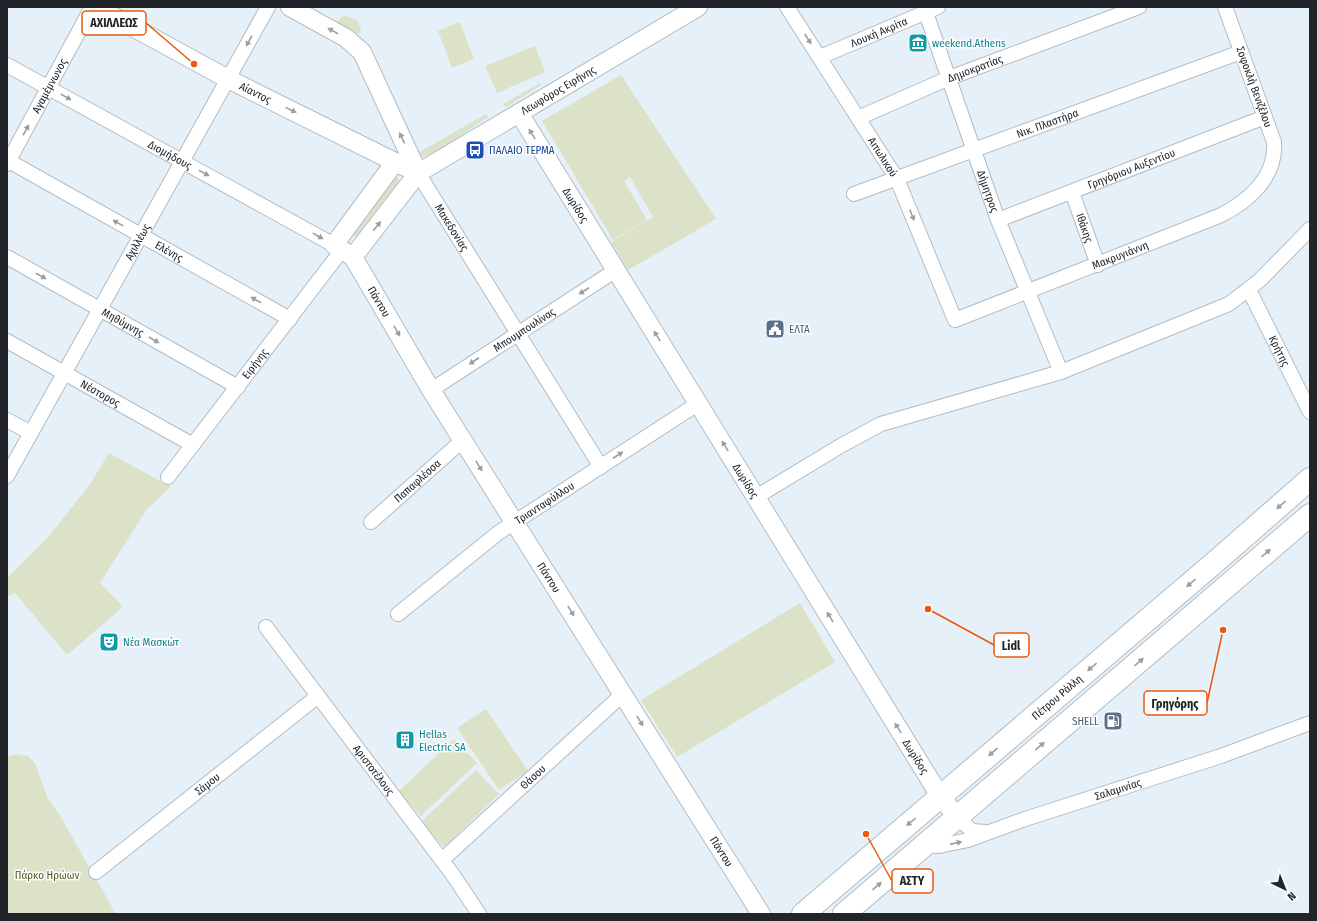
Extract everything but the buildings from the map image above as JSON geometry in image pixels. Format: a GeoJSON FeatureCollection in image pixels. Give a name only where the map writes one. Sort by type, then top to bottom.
{"type":"FeatureCollection","features":[{"type":"Feature","properties":{"kind":"main road","name":"Πέτρου Ράλλη"},"geometry":{"type":"LineString","coordinates":[[803,914],[1310,479]]}},
{"type":"Feature","properties":{"kind":"main road"},"geometry":{"type":"LineString","coordinates":[[847,913],[1310,514]]}},
{"type":"Feature","properties":{"kind":"street","name":"Αγαμέμνωνος"},"geometry":{"type":"LineString","coordinates":[[8,162],[92,7]]}},
{"type":"Feature","properties":{"kind":"street","name":"Αίαντος"},"geometry":{"type":"LineString","coordinates":[[96,7],[228,79],[418,173]]}},
{"type":"Feature","properties":{"kind":"street","name":"Αχιλλέως"},"geometry":{"type":"LineString","coordinates":[[7,476],[268,7]]}},
{"type":"Feature","properties":{"kind":"street","name":"Μακεδονίας"},"geometry":{"type":"LineString","coordinates":[[290,7],[346,38],[362,52],[418,173],[601,467]]}},
{"type":"Feature","properties":{"kind":"street","name":"Λεωφόρος Ειρήνης"},"geometry":{"type":"LineString","coordinates":[[418,173],[698,7]]}},
{"type":"Feature","properties":{"kind":"street","name":"Αιτωλικού"},"geometry":{"type":"LineString","coordinates":[[787,7],[897,179],[955,320]]}},
{"type":"Feature","properties":{"kind":"street","name":"Δημοκρατίας"},"geometry":{"type":"LineString","coordinates":[[858,118],[949,78],[1139,7]]}},
{"type":"Feature","properties":{"kind":"street","name":"Σοφοκλή Βενιζέλου"},"geometry":{"type":"LineString","coordinates":[[1225,7],[1274,142],[1275,151],[1270,169]]}},
{"type":"Feature","properties":{"kind":"street","name":"Λουκή Ακρίτα"},"geometry":{"type":"LineString","coordinates":[[820,57],[929,9]]}},
{"type":"Feature","properties":{"kind":"street","name":"Δήμητρος"},"geometry":{"type":"LineString","coordinates":[[929,9],[949,78],[998,220],[1062,372]]}},
{"type":"Feature","properties":{"kind":"street","name":"Νικ. Πλαστήρα"},"geometry":{"type":"LineString","coordinates":[[854,194],[1241,52]]}},
{"type":"Feature","properties":{"kind":"street","name":"Διομήδους"},"geometry":{"type":"LineString","coordinates":[[7,65],[343,250]]}},
{"type":"Feature","properties":{"kind":"street","name":"Δωρίδος"},"geometry":{"type":"LineString","coordinates":[[519,113],[940,796],[957,817],[972,831],[986,832]]}},
{"type":"Feature","properties":{"kind":"street","name":"Γρηγόριου Αυξεντίου"},"geometry":{"type":"LineString","coordinates":[[998,220],[1265,117]]}},
{"type":"Feature","properties":{"kind":"street","name":"Ελένης"},"geometry":{"type":"LineString","coordinates":[[8,162],[290,320]]}},
{"type":"Feature","properties":{"kind":"street","name":"Ειρήνης"},"geometry":{"type":"LineString","coordinates":[[168,478],[343,250],[395,162]]}},
{"type":"Feature","properties":{"kind":"street","name":"Μακρυγιάννη"},"geometry":{"type":"LineString","coordinates":[[955,320],[1236,208],[1253,194],[1265,179],[1270,169]]}},
{"type":"Feature","properties":{"kind":"street","name":"Ειρήνης"},"geometry":{"type":"LineString","coordinates":[[343,250],[418,173]]}},
{"type":"Feature","properties":{"kind":"street","name":"Ιθάκης"},"geometry":{"type":"LineString","coordinates":[[1072,192],[1098,264]]}},
{"type":"Feature","properties":{"kind":"street"},"geometry":{"type":"LineString","coordinates":[[756,497],[842,445],[881,424],[1062,372],[1206,315],[1235,301],[1249,290],[1310,229]]}},
{"type":"Feature","properties":{"kind":"street","name":"Πάντου"},"geometry":{"type":"LineString","coordinates":[[343,250],[761,914]]}},
{"type":"Feature","properties":{"kind":"street","name":"Μηθύμνης"},"geometry":{"type":"LineString","coordinates":[[7,257],[238,387]]}},
{"type":"Feature","properties":{"kind":"street","name":"Μπουμπουλίνας"},"geometry":{"type":"LineString","coordinates":[[431,390],[616,270]]}},
{"type":"Feature","properties":{"kind":"street","name":"Κρήτης"},"geometry":{"type":"LineString","coordinates":[[1249,290],[1310,412]]}},
{"type":"Feature","properties":{"kind":"street","name":"Νέστορος"},"geometry":{"type":"LineString","coordinates":[[7,341],[194,445]]}},
{"type":"Feature","properties":{"kind":"street","name":"Τριανταφύλλου"},"geometry":{"type":"LineString","coordinates":[[398,614],[482,544],[699,403]]}},
{"type":"Feature","properties":{"kind":"street"},"geometry":{"type":"LineString","coordinates":[[7,420],[31,433]]}},
{"type":"Feature","properties":{"kind":"street","name":"Παπαφλέσσα"},"geometry":{"type":"LineString","coordinates":[[371,522],[463,440]]}},
{"type":"Feature","properties":{"kind":"street","name":"Αριστοτέλους"},"geometry":{"type":"LineString","coordinates":[[266,627],[442,860],[479,914]]}},
{"type":"Feature","properties":{"kind":"street","name":"Θάσου"},"geometry":{"type":"LineString","coordinates":[[442,860],[623,694]]}},
{"type":"Feature","properties":{"kind":"street","name":"Σάμου"},"geometry":{"type":"LineString","coordinates":[[96,872],[318,696]]}},
{"type":"Feature","properties":{"kind":"street","name":"Σαλαμινίας"},"geometry":{"type":"LineString","coordinates":[[925,845],[939,846],[954,844],[986,832],[1221,756],[1310,723]]}},
{"type":"Feature","properties":{"kind":"green space"},"geometry":{"type":"Polygon","coordinates":[[[344,15],[357,20],[361,29],[359,34],[338,24],[338,21],[344,15]]]}},
{"type":"Feature","properties":{"kind":"green space"},"geometry":{"type":"Polygon","coordinates":[[[460,22],[474,59],[452,68],[438,31],[460,22]]]}},
{"type":"Feature","properties":{"kind":"green space"},"geometry":{"type":"Polygon","coordinates":[[[535,46],[545,72],[497,93],[485,66],[535,46]]]}},
{"type":"Feature","properties":{"kind":"green space"},"geometry":{"type":"Polygon","coordinates":[[[621,75],[716,219],[628,270],[611,242],[653,217],[630,177],[624,181],[647,220],[613,240],[542,121],[621,75]]]}},
{"type":"Feature","properties":{"kind":"green space"},"geometry":{"type":"Polygon","coordinates":[[[540,83],[541,85],[508,106],[505,107],[503,104],[540,83]]]}},
{"type":"Feature","properties":{"kind":"green space"},"geometry":{"type":"Polygon","coordinates":[[[486,114],[488,117],[434,152],[427,156],[421,157],[418,153],[486,114]]]}},
{"type":"Feature","properties":{"kind":"green space"},"geometry":{"type":"Polygon","coordinates":[[[396,176],[401,182],[394,196],[386,198],[368,222],[369,228],[358,238],[352,233],[382,195],[381,187],[396,176]]]}},
{"type":"Feature","properties":{"kind":"green space"},"geometry":{"type":"Polygon","coordinates":[[[109,453],[171,487],[147,509],[100,583],[123,607],[67,655],[15,593],[7,596],[7,578],[50,535],[90,484],[109,453]]]}},
{"type":"Feature","properties":{"kind":"green space"},"geometry":{"type":"Polygon","coordinates":[[[800,603],[835,662],[677,757],[641,700],[800,603]]]}},
{"type":"Feature","properties":{"kind":"green space"},"geometry":{"type":"Polygon","coordinates":[[[486,709],[528,771],[499,790],[457,728],[486,709]]]}},
{"type":"Feature","properties":{"kind":"green space"},"geometry":{"type":"Polygon","coordinates":[[[454,739],[477,763],[421,816],[398,792],[454,739]]]}},
{"type":"Feature","properties":{"kind":"green space","name":"Πάρκο Ηρώων"},"geometry":{"type":"Polygon","coordinates":[[[16,754],[28,756],[35,763],[47,797],[59,814],[116,914],[7,914],[7,757],[16,754]]]}},
{"type":"Feature","properties":{"kind":"green space"},"geometry":{"type":"Polygon","coordinates":[[[476,770],[499,794],[444,847],[420,823],[476,770]]]}},
{"type":"Feature","properties":{"kind":"place","name":"weekend.Athens"},"geometry":{"type":"Point","coordinates":[918,43]}},
{"type":"Feature","properties":{"kind":"place","name":"ΑΧΙΛΛΕΩΣ"},"geometry":{"type":"Point","coordinates":[194,64]}},
{"type":"Feature","properties":{"kind":"place","name":"ΠΑΛΑΙΟ ΤΕΡΜΑ"},"geometry":{"type":"Point","coordinates":[475,150]}},
{"type":"Feature","properties":{"kind":"place","name":"ΕΛΤΑ"},"geometry":{"type":"Point","coordinates":[775,329]}},
{"type":"Feature","properties":{"kind":"place","name":"Lidl"},"geometry":{"type":"Point","coordinates":[928,609]}},
{"type":"Feature","properties":{"kind":"place","name":"Γρηγόρης"},"geometry":{"type":"Point","coordinates":[1223,630]}},
{"type":"Feature","properties":{"kind":"place","name":"Νέα Μασκώτ"},"geometry":{"type":"Point","coordinates":[109,642]}},
{"type":"Feature","properties":{"kind":"place","name":"SHELL"},"geometry":{"type":"Point","coordinates":[1113,721]}},
{"type":"Feature","properties":{"kind":"place","name":"Hellas Electric SA"},"geometry":{"type":"Point","coordinates":[405,740]}},
{"type":"Feature","properties":{"kind":"place","name":"ΑΣΤΥ"},"geometry":{"type":"Point","coordinates":[866,834]}}]}
